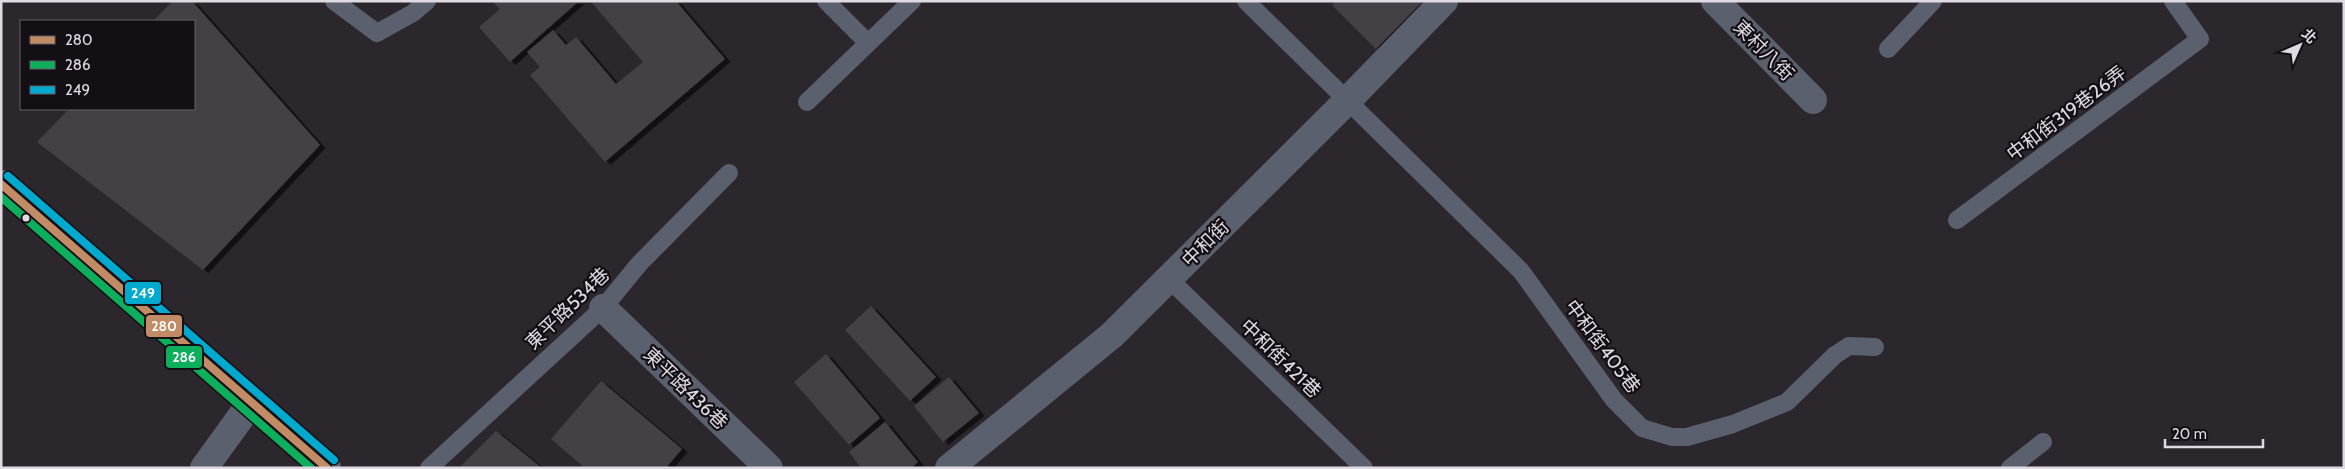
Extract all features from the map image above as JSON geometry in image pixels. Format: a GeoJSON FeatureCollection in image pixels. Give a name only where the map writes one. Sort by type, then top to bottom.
{"type":"FeatureCollection","features":[{"type":"Feature","properties":{"kind":"street","name":"中和街"},"geometry":{"type":"LineString","coordinates":[[950,468],[1112,335],[1348,100],[1444,1]]}},
{"type":"Feature","properties":{"kind":"street","name":"東村八街"},"geometry":{"type":"LineString","coordinates":[[1716,1],[1813,100]]}},
{"type":"Feature","properties":{"kind":"street"},"geometry":{"type":"LineString","coordinates":[[1,184],[327,468]]}},
{"type":"Feature","properties":{"kind":"street","name":"東平路436巷"},"geometry":{"type":"LineString","coordinates":[[603,308],[769,468]]}},
{"type":"Feature","properties":{"kind":"street"},"geometry":{"type":"LineString","coordinates":[[204,468],[251,403]]}},
{"type":"Feature","properties":{"kind":"lane"},"geometry":{"type":"LineString","coordinates":[[334,1],[377,33],[413,13],[427,1]]}},
{"type":"Feature","properties":{"kind":"lane"},"geometry":{"type":"LineString","coordinates":[[826,1],[868,44]]}},
{"type":"Feature","properties":{"kind":"lane"},"geometry":{"type":"LineString","coordinates":[[807,102],[912,1]]}},
{"type":"Feature","properties":{"kind":"lane","name":"中和街405巷"},"geometry":{"type":"LineString","coordinates":[[1246,1],[1522,271],[1614,400],[1642,428],[1672,437],[1687,437],[1733,424],[1787,402],[1835,355],[1849,346],[1875,347]]}},
{"type":"Feature","properties":{"kind":"lane"},"geometry":{"type":"LineString","coordinates":[[1888,49],[1933,1]]}},
{"type":"Feature","properties":{"kind":"lane","name":"中和街319巷26弄"},"geometry":{"type":"LineString","coordinates":[[1957,220],[2200,39],[2173,1]]}},
{"type":"Feature","properties":{"kind":"lane","name":"東平路534巷"},"geometry":{"type":"LineString","coordinates":[[429,468],[603,308],[639,264],[729,173]]}},
{"type":"Feature","properties":{"kind":"lane","name":"中和街421巷"},"geometry":{"type":"LineString","coordinates":[[1169,279],[1364,468]]}},
{"type":"Feature","properties":{"kind":"lane"},"geometry":{"type":"LineString","coordinates":[[2010,468],[2043,442]]}},
{"type":"Feature","properties":{"kind":"building"},"geometry":{"type":"Polygon","coordinates":[[[173,1],[192,1],[320,145],[203,270],[37,142],[68,110],[195,110],[195,20],[154,20],[173,1]]]}},
{"type":"Feature","properties":{"kind":"building"},"geometry":{"type":"Polygon","coordinates":[[[492,1],[579,1],[510,62],[479,27],[500,9],[492,1]]]}},
{"type":"Feature","properties":{"kind":"building"},"geometry":{"type":"Polygon","coordinates":[[[594,1],[676,1],[725,59],[605,162],[530,75],[540,67],[527,52],[553,30],[566,45],[576,37],[616,84],[643,62],[592,3],[594,1]]]}},
{"type":"Feature","properties":{"kind":"building"},"geometry":{"type":"Polygon","coordinates":[[[1335,1],[1423,1],[1376,49],[1332,5],[1335,1]]]}},
{"type":"Feature","properties":{"kind":"building"},"geometry":{"type":"Polygon","coordinates":[[[871,306],[936,377],[910,401],[845,330],[871,306]]]}},
{"type":"Feature","properties":{"kind":"building"},"geometry":{"type":"Polygon","coordinates":[[[826,354],[880,418],[849,445],[794,382],[826,354]]]}},
{"type":"Feature","properties":{"kind":"building"},"geometry":{"type":"Polygon","coordinates":[[[949,377],[979,413],[943,442],[914,406],[949,377]]]}},
{"type":"Feature","properties":{"kind":"building"},"geometry":{"type":"Polygon","coordinates":[[[601,381],[682,449],[666,468],[585,468],[551,439],[601,381]]]}},
{"type":"Feature","properties":{"kind":"building"},"geometry":{"type":"Polygon","coordinates":[[[885,422],[918,462],[911,468],[861,468],[849,452],[885,422]]]}},
{"type":"Feature","properties":{"kind":"building"},"geometry":{"type":"Polygon","coordinates":[[[496,431],[542,468],[459,468],[496,431]]]}},
{"type":"Feature","properties":{"kind":"transit line","name":"249"},"geometry":{"type":"LineString","coordinates":[[8,176],[334,460]]}},
{"type":"Feature","properties":{"kind":"transit line","name":"280"},"geometry":{"type":"LineString","coordinates":[[1,184],[327,468]]}},
{"type":"Feature","properties":{"kind":"transit line","name":"286"},"geometry":{"type":"LineString","coordinates":[[1,197],[311,468]]}}]}
